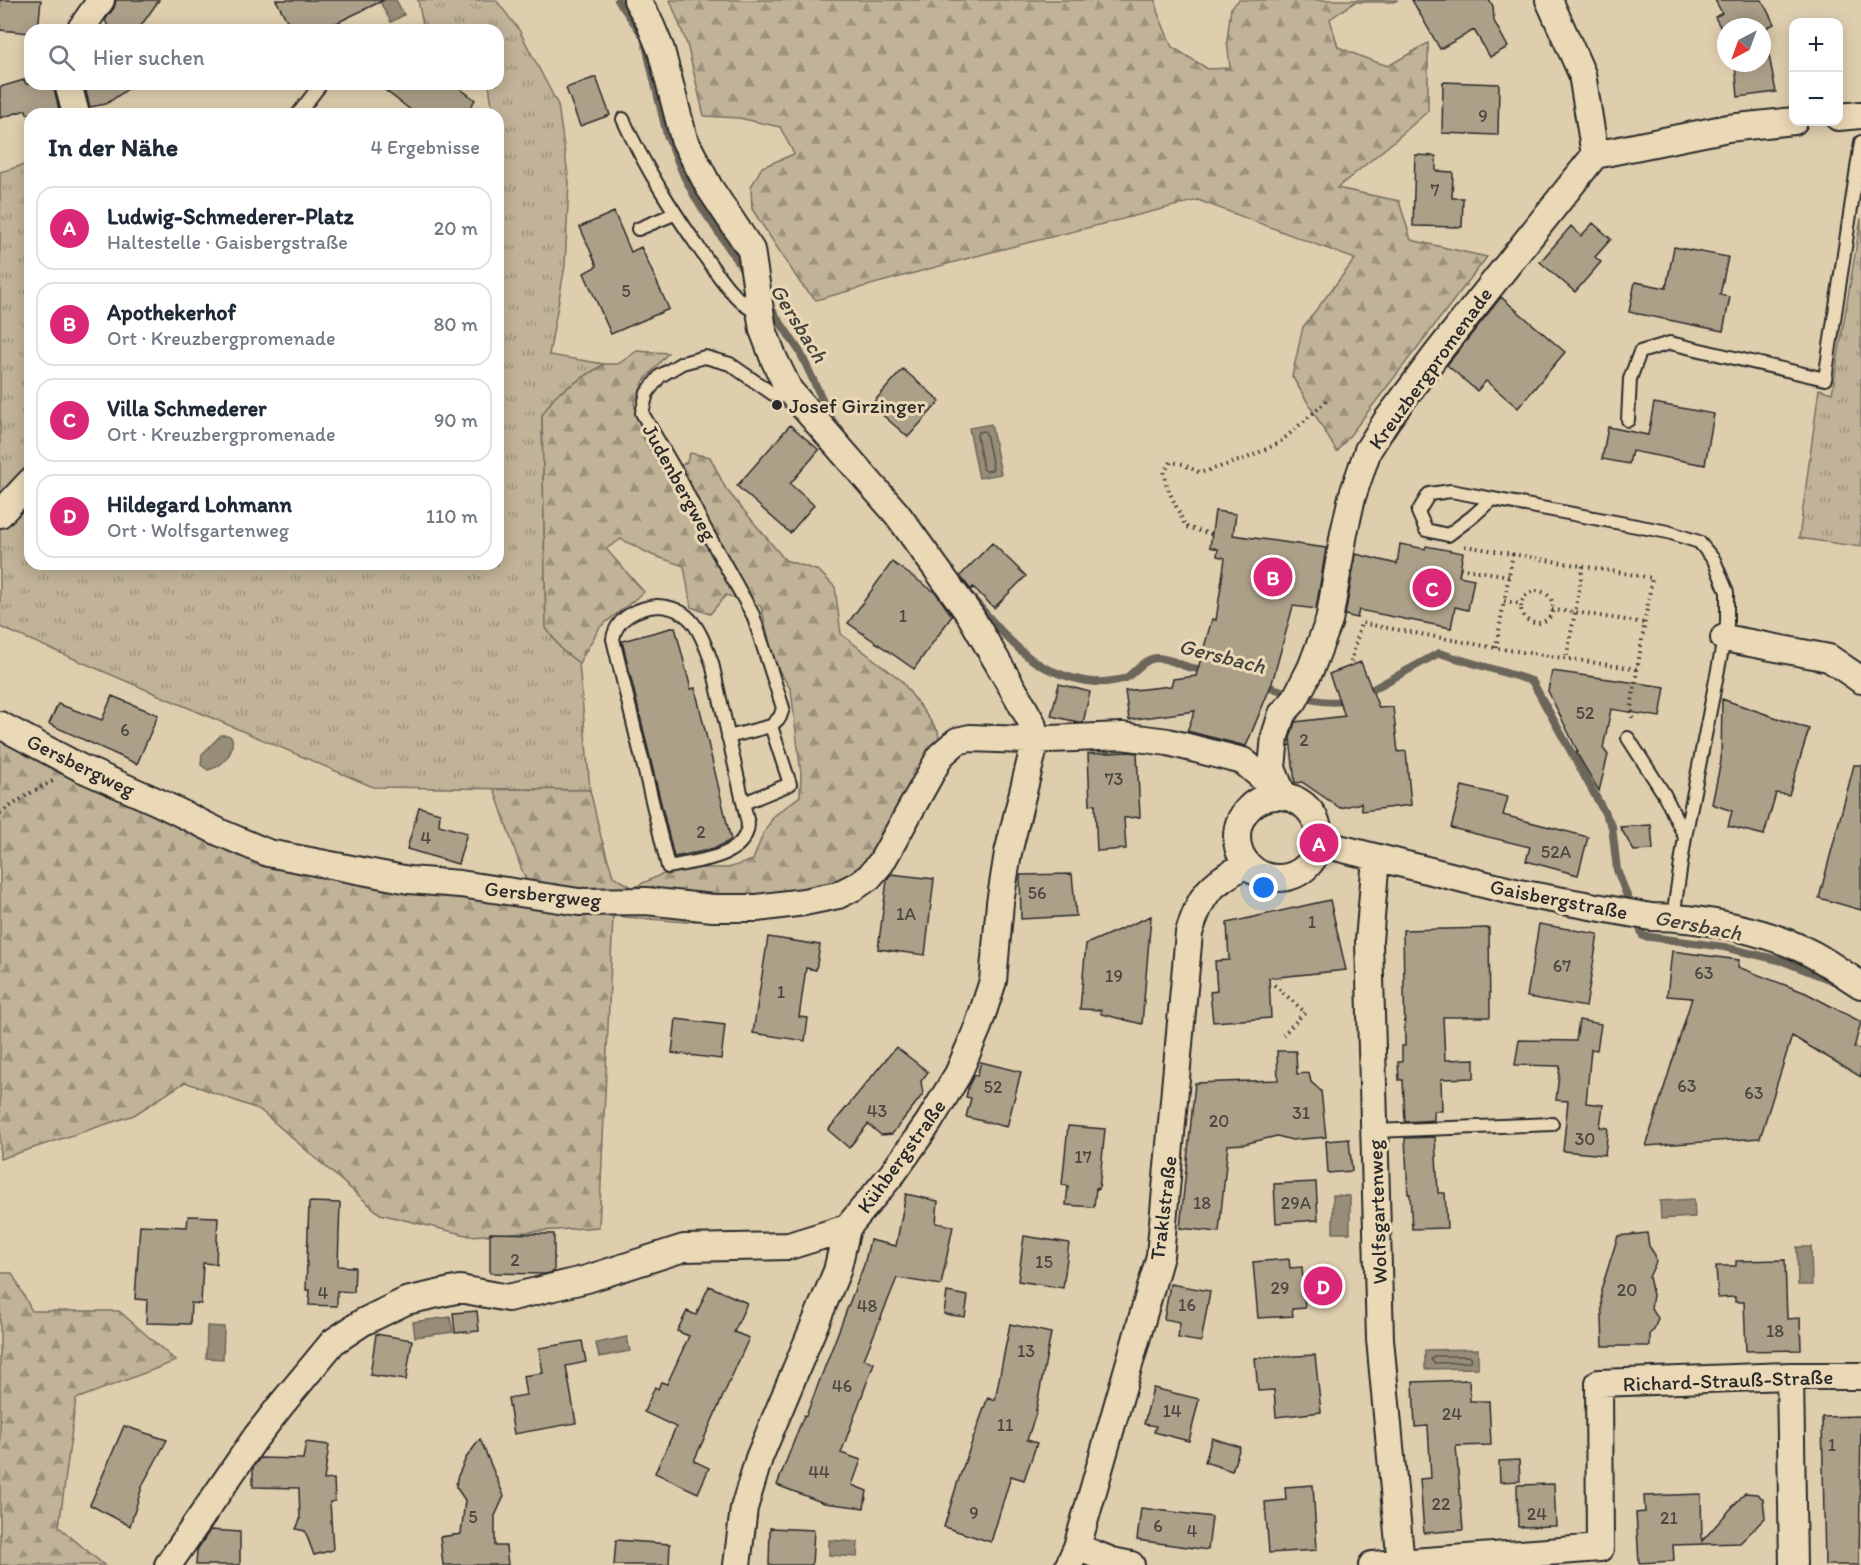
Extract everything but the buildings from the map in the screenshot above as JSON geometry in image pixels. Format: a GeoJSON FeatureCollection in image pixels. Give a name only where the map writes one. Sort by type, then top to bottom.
{"type":"FeatureCollection","features":[{"type":"Feature","properties":{"kind":"street"},"geometry":{"type":"LineString","coordinates":[[84,24],[101,0]]}},
{"type":"Feature","properties":{"kind":"street","name":"Judenbergweg"},"geometry":{"type":"LineString","coordinates":[[637,0],[658,43],[684,139],[709,187],[751,250],[763,330],[774,359],[795,399],[844,451],[910,530],[980,629],[1032,723],[1036,739]]}},
{"type":"Feature","properties":{"kind":"street"},"geometry":{"type":"LineString","coordinates":[[1549,0],[1582,74],[1595,155],[1728,128],[1789,122]]}},
{"type":"Feature","properties":{"kind":"street"},"geometry":{"type":"LineString","coordinates":[[70,90],[74,108]]}},
{"type":"Feature","properties":{"kind":"street"},"geometry":{"type":"LineString","coordinates":[[1843,117],[1861,115]]}},
{"type":"Feature","properties":{"kind":"street","name":"Kreuzbergpromenade"},"geometry":{"type":"LineString","coordinates":[[1276,796],[1272,768],[1275,736],[1282,714],[1297,694],[1329,621],[1352,497],[1368,450],[1424,370],[1595,155]]}},
{"type":"Feature","properties":{"kind":"street"},"geometry":{"type":"LineString","coordinates":[[0,514],[24,488]]}},
{"type":"Feature","properties":{"kind":"street"},"geometry":{"type":"LineString","coordinates":[[1724,638],[1829,658],[1861,680]]}},
{"type":"Feature","properties":{"kind":"street","name":"Gersbergweg"},"geometry":{"type":"LineString","coordinates":[[0,726],[81,768],[268,853],[409,880],[460,884],[568,901],[646,901],[713,908],[757,908],[804,902],[838,895],[856,886],[869,877],[890,848],[941,755],[957,741],[970,738],[1036,739]]}},
{"type":"Feature","properties":{"kind":"street"},"geometry":{"type":"LineString","coordinates":[[1036,739],[1137,737],[1168,742],[1243,761],[1256,770],[1276,796]]}},
{"type":"Feature","properties":{"kind":"street","name":"Kühbergstraße"},"geometry":{"type":"LineString","coordinates":[[737,1565],[744,1508],[759,1458],[837,1271],[847,1228],[893,1173],[929,1122],[958,1074],[978,1027],[993,981],[1000,903],[1008,853],[1036,739]]}},
{"type":"Feature","properties":{"kind":"street"},"geometry":{"type":"LineString","coordinates":[[1276,796],[1295,800],[1306,807],[1319,830],[1319,843],[1315,856],[1307,867],[1296,875],[1282,879],[1268,878],[1256,873],[1245,864],[1236,841],[1239,823],[1249,808],[1259,800],[1276,796]]}},
{"type":"Feature","properties":{"kind":"street","name":"Gaisbergstraße"},"geometry":{"type":"LineString","coordinates":[[1319,843],[1519,893],[1626,913],[1716,924],[1774,938],[1813,955],[1861,985]]}},
{"type":"Feature","properties":{"kind":"street","name":"Wolfsgartenweg"},"geometry":{"type":"LineString","coordinates":[[1376,858],[1369,941],[1380,1339],[1401,1564]]}},
{"type":"Feature","properties":{"kind":"street","name":"Traklstraße"},"geometry":{"type":"LineString","coordinates":[[1073,1556],[1160,1256],[1189,933],[1197,906],[1213,884],[1245,864]]}},
{"type":"Feature","properties":{"kind":"street"},"geometry":{"type":"LineString","coordinates":[[168,1565],[256,1437],[281,1405],[333,1342],[363,1322],[406,1301],[460,1289],[508,1298],[587,1279],[684,1248],[789,1246],[847,1228]]}},
{"type":"Feature","properties":{"kind":"street"},"geometry":{"type":"LineString","coordinates":[[1790,1376],[1793,1565]]}},
{"type":"Feature","properties":{"kind":"street","name":"Richard-Strauß-Straße"},"geometry":{"type":"LineString","coordinates":[[1401,1564],[1600,1548],[1599,1383],[1790,1376],[1861,1376]]}},
{"type":"Feature","properties":{"kind":"street"},"geometry":{"type":"LineString","coordinates":[[1073,1556],[1131,1565]]}},
{"type":"Feature","properties":{"kind":"street"},"geometry":{"type":"LineString","coordinates":[[1372,1565],[1401,1564]]}},
{"type":"Feature","properties":{"kind":"lane"},"geometry":{"type":"LineString","coordinates":[[303,108],[316,90]]}},
{"type":"Feature","properties":{"kind":"lane"},"geometry":{"type":"LineString","coordinates":[[623,120],[636,148],[674,214],[731,289],[749,309],[760,312]]}},
{"type":"Feature","properties":{"kind":"lane"},"geometry":{"type":"LineString","coordinates":[[1628,420],[1630,379],[1640,352],[1670,343],[1825,379],[1861,142]]}},
{"type":"Feature","properties":{"kind":"lane"},"geometry":{"type":"LineString","coordinates":[[638,229],[674,214]]}},
{"type":"Feature","properties":{"kind":"lane","name":"Judenbergweg"},"geometry":{"type":"LineString","coordinates":[[771,726],[780,717],[783,708],[753,615],[644,418],[643,406],[650,388],[666,371],[682,363],[705,357],[730,364],[773,394],[795,399]]}},
{"type":"Feature","properties":{"kind":"lane"},"geometry":{"type":"LineString","coordinates":[[1491,500],[1448,535],[1426,530],[1418,512],[1429,494],[1451,491],[1668,532],[1699,542],[1714,560],[1727,592],[1724,638],[1685,837],[1662,917]]}},
{"type":"Feature","properties":{"kind":"lane"},"geometry":{"type":"LineString","coordinates":[[657,606],[672,608],[690,619],[700,634],[712,663],[744,803],[748,829],[735,849],[724,854],[668,867],[613,639],[620,622],[635,612],[657,606]]}},
{"type":"Feature","properties":{"kind":"lane"},"geometry":{"type":"LineString","coordinates":[[729,737],[771,726],[790,784],[744,803]]}},
{"type":"Feature","properties":{"kind":"lane"},"geometry":{"type":"LineString","coordinates":[[1628,738],[1664,794],[1685,837]]}},
{"type":"Feature","properties":{"kind":"lane"},"geometry":{"type":"LineString","coordinates":[[1375,1131],[1552,1124]]}},
{"type":"Feature","properties":{"kind":"path"},"geometry":{"type":"LineString","coordinates":[[1211,534],[1186,527],[1167,487],[1164,472],[1171,462],[1183,464],[1200,473],[1245,459],[1279,443],[1327,401]]}},
{"type":"Feature","properties":{"kind":"path"},"geometry":{"type":"LineString","coordinates":[[1437,532],[1448,543],[1652,578],[1631,708],[1633,725],[1628,738]]}},
{"type":"Feature","properties":{"kind":"path"},"geometry":{"type":"LineString","coordinates":[[1496,648],[1513,554]]}},
{"type":"Feature","properties":{"kind":"path"},"geometry":{"type":"LineString","coordinates":[[1566,659],[1583,566]]}},
{"type":"Feature","properties":{"kind":"path"},"geometry":{"type":"LineString","coordinates":[[1460,568],[1509,576]]}},
{"type":"Feature","properties":{"kind":"path"},"geometry":{"type":"LineString","coordinates":[[1538,591],[1548,596],[1551,601],[1551,614],[1543,621],[1532,622],[1524,616],[1521,604],[1529,593],[1538,591]]}},
{"type":"Feature","properties":{"kind":"path"},"geometry":{"type":"LineString","coordinates":[[1504,601],[1521,604]]}},
{"type":"Feature","properties":{"kind":"path"},"geometry":{"type":"LineString","coordinates":[[1552,610],[1644,623]]}},
{"type":"Feature","properties":{"kind":"path"},"geometry":{"type":"LineString","coordinates":[[1351,662],[1361,623],[1496,648],[1637,669]]}},
{"type":"Feature","properties":{"kind":"path"},"geometry":{"type":"LineString","coordinates":[[0,813],[32,792],[81,768]]}},
{"type":"Feature","properties":{"kind":"path"},"geometry":{"type":"LineString","coordinates":[[1274,985],[1305,1012],[1283,1035]]}},
{"type":"Feature","properties":{"kind":"green space"},"geometry":{"type":"Polygon","coordinates":[[[418,0],[496,0],[519,30],[558,105],[569,182],[565,266],[549,355],[604,364],[556,395],[542,415],[546,628],[562,650],[579,663],[590,790],[373,787],[0,627],[0,172],[24,165],[24,570],[504,570],[504,108],[492,108],[490,90],[504,90],[504,24],[423,24],[418,0]]]}},
{"type":"Feature","properties":{"kind":"green space"},"geometry":{"type":"Polygon","coordinates":[[[670,0],[1156,0],[1157,11],[1172,47],[1208,69],[1230,68],[1227,40],[1231,8],[1239,0],[1398,0],[1355,2],[1330,19],[1338,47],[1388,66],[1428,43],[1428,111],[1337,188],[1399,201],[1411,240],[1487,257],[1337,452],[1292,376],[1303,327],[1355,259],[1198,200],[991,252],[816,300],[801,284],[752,209],[751,187],[762,167],[794,154],[780,127],[739,118],[704,116],[687,44],[670,0]]]}},
{"type":"Feature","properties":{"kind":"green space"},"geometry":{"type":"Polygon","coordinates":[[[1861,218],[1861,547],[1799,538],[1819,389],[1832,393],[1861,218]]]}},
{"type":"Feature","properties":{"kind":"green space"},"geometry":{"type":"Polygon","coordinates":[[[637,351],[668,353],[644,381],[634,403],[643,437],[665,475],[687,462],[690,453],[710,457],[726,489],[785,560],[819,571],[835,587],[841,634],[901,680],[938,731],[944,776],[909,841],[878,883],[840,902],[686,922],[613,916],[599,1227],[470,1236],[380,1214],[260,1110],[185,1082],[134,1115],[0,1159],[0,731],[240,856],[536,903],[521,868],[494,789],[590,790],[613,876],[633,888],[660,875],[692,868],[728,868],[753,860],[763,834],[774,816],[800,796],[801,774],[791,690],[774,662],[761,606],[726,595],[710,614],[691,607],[684,566],[652,555],[621,539],[606,549],[644,592],[600,627],[579,663],[562,650],[546,628],[542,415],[556,395],[604,364],[618,364],[637,351]]]}},
{"type":"Feature","properties":{"kind":"green space"},"geometry":{"type":"Polygon","coordinates":[[[0,1273],[12,1273],[32,1311],[119,1311],[176,1361],[76,1399],[59,1527],[104,1565],[0,1565],[0,1273]]]}},
{"type":"Feature","properties":{"kind":"water"},"geometry":{"type":"Polygon","coordinates":[[[379,0],[396,0],[404,15],[391,22],[379,0]]]}},
{"type":"Feature","properties":{"kind":"water"},"geometry":{"type":"Polygon","coordinates":[[[991,424],[1001,474],[979,478],[969,428],[991,424]]]}},
{"type":"Feature","properties":{"kind":"water"},"geometry":{"type":"Polygon","coordinates":[[[221,735],[228,735],[232,738],[231,749],[223,762],[208,770],[201,765],[202,754],[221,735]]]}},
{"type":"Feature","properties":{"kind":"water"},"geometry":{"type":"Polygon","coordinates":[[[1333,1195],[1350,1196],[1350,1233],[1333,1233],[1333,1195]]]}},
{"type":"Feature","properties":{"kind":"water"},"geometry":{"type":"Polygon","coordinates":[[[1694,1199],[1695,1217],[1661,1219],[1660,1201],[1694,1199]]]}},
{"type":"Feature","properties":{"kind":"water"},"geometry":{"type":"Polygon","coordinates":[[[1797,1247],[1811,1247],[1812,1285],[1798,1285],[1797,1247]]]}},
{"type":"Feature","properties":{"kind":"water"},"geometry":{"type":"Polygon","coordinates":[[[450,1317],[453,1332],[415,1337],[413,1322],[450,1317]]]}},
{"type":"Feature","properties":{"kind":"water"},"geometry":{"type":"Polygon","coordinates":[[[207,1326],[224,1327],[223,1359],[206,1358],[207,1326]]]}},
{"type":"Feature","properties":{"kind":"water"},"geometry":{"type":"Polygon","coordinates":[[[627,1337],[630,1351],[599,1357],[596,1343],[627,1337]]]}},
{"type":"Feature","properties":{"kind":"water"},"geometry":{"type":"Polygon","coordinates":[[[1478,1349],[1478,1368],[1425,1369],[1425,1350],[1478,1349]]]}},
{"type":"Feature","properties":{"kind":"water"},"geometry":{"type":"Polygon","coordinates":[[[829,1540],[858,1542],[857,1557],[829,1555],[829,1540]]]}},
{"type":"Feature","properties":{"kind":"waterway","name":"Gersbach"},"geometry":{"type":"LineString","coordinates":[[618,0],[644,37],[667,135],[684,176],[696,199],[747,275]]}},
{"type":"Feature","properties":{"kind":"waterway","name":"Gersbach"},"geometry":{"type":"LineString","coordinates":[[768,304],[800,352],[832,420],[841,431]]}},
{"type":"Feature","properties":{"kind":"waterway","name":"Gersbach"},"geometry":{"type":"LineString","coordinates":[[972,598],[1025,655],[1042,666],[1072,678],[1093,682],[1123,679],[1144,663],[1156,658],[1192,668],[1205,669]]}},
{"type":"Feature","properties":{"kind":"waterway","name":"Gersbach"},"geometry":{"type":"LineString","coordinates":[[1364,694],[1439,653],[1532,681],[1612,826],[1617,870],[1632,909]]}},
{"type":"Feature","properties":{"kind":"waterway","name":"Gersbach"},"geometry":{"type":"LineString","coordinates":[[1263,685],[1327,702],[1348,700]]}},
{"type":"Feature","properties":{"kind":"waterway","name":"Gersbach"},"geometry":{"type":"LineString","coordinates":[[1637,920],[1643,936],[1724,947],[1783,961],[1836,982]]}},
{"type":"Feature","properties":{"kind":"place","name":"Josef Girzinger"},"geometry":{"type":"Point","coordinates":[777,405]}},
{"type":"Feature","properties":{"kind":"place","name":"Apothekerhof"},"geometry":{"type":"Point","coordinates":[1273,577]}},
{"type":"Feature","properties":{"kind":"place","name":"Villa Schmederer"},"geometry":{"type":"Point","coordinates":[1432,588]}},
{"type":"Feature","properties":{"kind":"place","name":"Ludwig-Schmederer-Platz"},"geometry":{"type":"Point","coordinates":[1319,843]}},
{"type":"Feature","properties":{"kind":"place","name":"Hildegard Lohmann"},"geometry":{"type":"Point","coordinates":[1323,1286]}}]}
